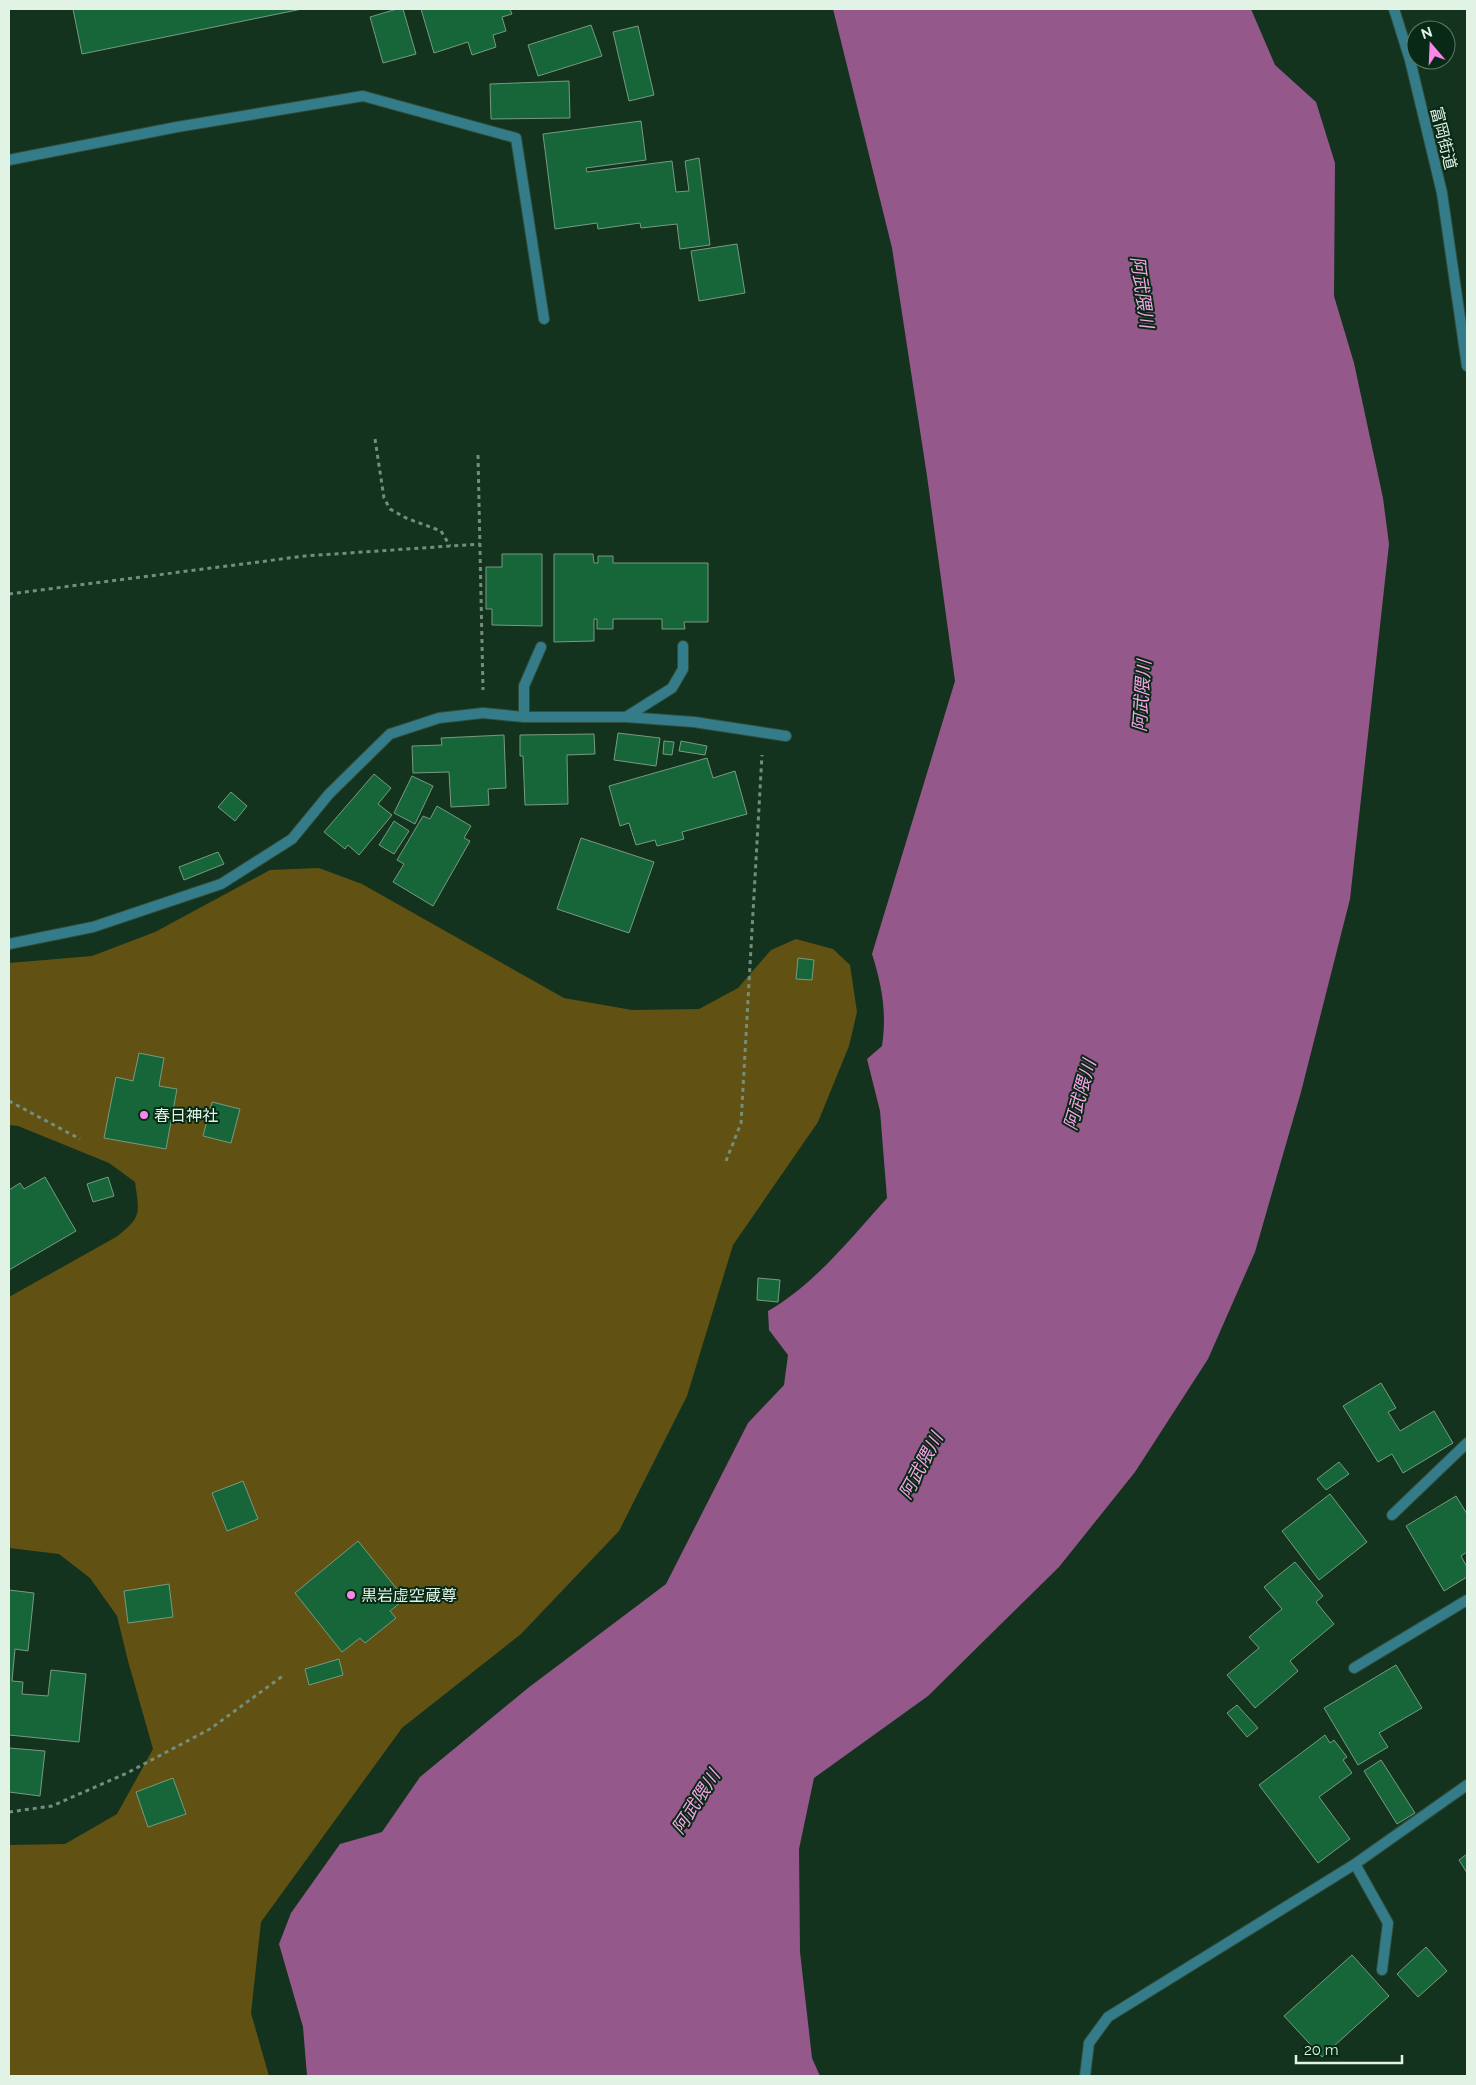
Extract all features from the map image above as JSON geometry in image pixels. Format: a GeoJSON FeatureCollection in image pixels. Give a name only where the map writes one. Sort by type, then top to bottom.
{"type":"FeatureCollection","features":[{"type":"Feature","properties":{"kind":"street","name":"富岡街道"},"geometry":{"type":"LineString","coordinates":[[1394,9],[1410,60],[1442,193],[1467,366]]}},
{"type":"Feature","properties":{"kind":"street"},"geometry":{"type":"LineString","coordinates":[[9,160],[177,127],[363,96],[516,138],[544,319]]}},
{"type":"Feature","properties":{"kind":"street"},"geometry":{"type":"LineString","coordinates":[[626,718],[672,688],[683,669],[683,646]]}},
{"type":"Feature","properties":{"kind":"street"},"geometry":{"type":"LineString","coordinates":[[524,717],[524,686],[541,647]]}},
{"type":"Feature","properties":{"kind":"street"},"geometry":{"type":"LineString","coordinates":[[9,944],[93,928],[222,884],[292,839],[329,794],[390,734],[439,718],[483,713],[524,717],[626,718],[694,722],[786,736]]}},
{"type":"Feature","properties":{"kind":"street"},"geometry":{"type":"LineString","coordinates":[[1392,1515],[1467,1443]]}},
{"type":"Feature","properties":{"kind":"street"},"geometry":{"type":"LineString","coordinates":[[1354,1668],[1467,1600]]}},
{"type":"Feature","properties":{"kind":"street"},"geometry":{"type":"LineString","coordinates":[[1085,2076],[1089,2043],[1108,2017],[1355,1864],[1467,1785]]}},
{"type":"Feature","properties":{"kind":"street"},"geometry":{"type":"LineString","coordinates":[[1355,1864],[1388,1923],[1382,1970]]}},
{"type":"Feature","properties":{"kind":"path"},"geometry":{"type":"LineString","coordinates":[[375,439],[384,498],[390,509],[406,518],[441,531],[450,546]]}},
{"type":"Feature","properties":{"kind":"path"},"geometry":{"type":"LineString","coordinates":[[478,455],[483,713]]}},
{"type":"Feature","properties":{"kind":"path"},"geometry":{"type":"LineString","coordinates":[[9,594],[305,556],[480,544]]}},
{"type":"Feature","properties":{"kind":"path"},"geometry":{"type":"LineString","coordinates":[[726,1161],[741,1123],[763,732]]}},
{"type":"Feature","properties":{"kind":"path"},"geometry":{"type":"LineString","coordinates":[[9,1101],[80,1139]]}},
{"type":"Feature","properties":{"kind":"path"},"geometry":{"type":"LineString","coordinates":[[9,1812],[52,1806],[127,1773],[210,1729],[284,1675]]}},
{"type":"Feature","properties":{"kind":"shaded area"},"geometry":{"type":"Polygon","coordinates":[[[319,868],[362,884],[564,998],[632,1010],[699,1009],[738,988],[771,950],[796,939],[833,949],[850,965],[857,1012],[849,1046],[818,1122],[733,1245],[687,1396],[619,1531],[521,1634],[402,1728],[261,1922],[251,2013],[269,2076],[9,2076],[9,1845],[65,1844],[117,1814],[153,1749],[117,1616],[90,1578],[59,1554],[9,1548],[9,1297],[116,1237],[135,1219],[138,1200],[135,1182],[109,1163],[18,1126],[9,1125],[9,963],[92,956],[155,932],[270,870],[319,868]]]}},
{"type":"Feature","properties":{"kind":"water","name":"阿武隈川"},"geometry":{"type":"Polygon","coordinates":[[[833,9],[1251,9],[1275,65],[1316,102],[1335,163],[1334,296],[1354,363],[1383,498],[1389,544],[1350,899],[1301,1092],[1255,1252],[1208,1359],[1135,1472],[1059,1567],[928,1696],[814,1778],[799,1849],[800,1952],[812,2058],[820,2076],[307,2076],[303,2027],[279,1944],[291,1913],[340,1844],[382,1832],[420,1777],[528,1688],[666,1584],[748,1423],[784,1385],[788,1355],[769,1330],[768,1311],[801,1288],[817,1274],[887,1198],[880,1111],[867,1059],[882,1046],[884,1022],[883,999],[872,954],[955,681],[927,476],[892,248],[833,9]]]}},
{"type":"Feature","properties":{"kind":"building"},"geometry":{"type":"Polygon","coordinates":[[[73,9],[302,9],[82,54],[73,9]]]}},
{"type":"Feature","properties":{"kind":"building"},"geometry":{"type":"Polygon","coordinates":[[[403,9],[416,54],[383,63],[370,17],[403,9]]]}},
{"type":"Feature","properties":{"kind":"building"},"geometry":{"type":"Polygon","coordinates":[[[421,9],[510,9],[512,14],[502,17],[506,31],[493,35],[496,47],[472,55],[468,42],[434,53],[421,9]]]}},
{"type":"Feature","properties":{"kind":"building"},"geometry":{"type":"Polygon","coordinates":[[[591,25],[602,56],[538,76],[528,45],[591,25]]]}},
{"type":"Feature","properties":{"kind":"building"},"geometry":{"type":"Polygon","coordinates":[[[638,26],[654,95],[629,101],[613,32],[638,26]]]}},
{"type":"Feature","properties":{"kind":"building"},"geometry":{"type":"Polygon","coordinates":[[[569,81],[570,118],[491,119],[490,84],[569,81]]]}},
{"type":"Feature","properties":{"kind":"building"},"geometry":{"type":"Polygon","coordinates":[[[641,121],[646,160],[586,168],[587,172],[672,161],[676,192],[689,191],[685,161],[699,158],[710,245],[680,249],[677,224],[641,228],[640,223],[598,229],[597,223],[555,229],[543,134],[641,121]]]}},
{"type":"Feature","properties":{"kind":"building"},"geometry":{"type":"Polygon","coordinates":[[[737,244],[745,293],[699,301],[691,251],[737,244]]]}},
{"type":"Feature","properties":{"kind":"building"},"geometry":{"type":"Polygon","coordinates":[[[502,554],[542,554],[542,626],[492,625],[492,609],[486,609],[486,567],[502,567],[502,554]]]}},
{"type":"Feature","properties":{"kind":"building"},"geometry":{"type":"Polygon","coordinates":[[[554,554],[593,554],[594,563],[598,563],[598,556],[613,556],[613,563],[708,563],[708,622],[684,622],[685,629],[662,629],[662,619],[613,619],[613,629],[597,629],[597,619],[594,619],[594,641],[554,642],[554,554]]]}},
{"type":"Feature","properties":{"kind":"building"},"geometry":{"type":"Polygon","coordinates":[[[618,733],[660,738],[656,766],[614,760],[618,733]]]}},
{"type":"Feature","properties":{"kind":"building"},"geometry":{"type":"Polygon","coordinates":[[[594,734],[595,754],[567,755],[568,804],[525,805],[520,735],[594,734]]]}},
{"type":"Feature","properties":{"kind":"building"},"geometry":{"type":"Polygon","coordinates":[[[504,735],[506,788],[488,789],[489,805],[451,807],[449,772],[413,773],[412,746],[442,745],[441,738],[504,735]]]}},
{"type":"Feature","properties":{"kind":"building"},"geometry":{"type":"Polygon","coordinates":[[[664,741],[674,742],[672,755],[663,754],[664,741]]]}},
{"type":"Feature","properties":{"kind":"building"},"geometry":{"type":"Polygon","coordinates":[[[681,741],[707,746],[705,755],[679,751],[681,741]]]}},
{"type":"Feature","properties":{"kind":"building"},"geometry":{"type":"Polygon","coordinates":[[[707,758],[713,778],[735,771],[747,814],[682,832],[684,839],[657,846],[655,840],[636,845],[629,823],[620,826],[609,786],[707,758]]]}},
{"type":"Feature","properties":{"kind":"building"},"geometry":{"type":"Polygon","coordinates":[[[374,774],[391,788],[378,804],[392,815],[359,855],[348,845],[345,849],[324,832],[374,774]]]}},
{"type":"Feature","properties":{"kind":"building"},"geometry":{"type":"Polygon","coordinates":[[[412,776],[433,786],[415,824],[394,813],[412,776]]]}},
{"type":"Feature","properties":{"kind":"building"},"geometry":{"type":"Polygon","coordinates":[[[231,792],[247,806],[235,821],[218,807],[231,792]]]}},
{"type":"Feature","properties":{"kind":"building"},"geometry":{"type":"Polygon","coordinates":[[[437,806],[471,826],[464,838],[470,841],[433,906],[393,882],[404,864],[397,860],[423,816],[430,819],[437,806]]]}},
{"type":"Feature","properties":{"kind":"building"},"geometry":{"type":"Polygon","coordinates":[[[394,821],[409,831],[394,854],[379,845],[394,821]]]}},
{"type":"Feature","properties":{"kind":"building"},"geometry":{"type":"Polygon","coordinates":[[[581,838],[654,862],[629,933],[557,909],[581,838]]]}},
{"type":"Feature","properties":{"kind":"building"},"geometry":{"type":"Polygon","coordinates":[[[218,852],[224,864],[184,880],[179,867],[218,852]]]}},
{"type":"Feature","properties":{"kind":"building"},"geometry":{"type":"Polygon","coordinates":[[[798,958],[814,960],[812,980],[796,979],[798,958]]]}},
{"type":"Feature","properties":{"kind":"building"},"geometry":{"type":"Polygon","coordinates":[[[139,1053],[164,1058],[159,1086],[177,1089],[166,1149],[104,1138],[116,1077],[133,1081],[139,1053]]]}},
{"type":"Feature","properties":{"kind":"building"},"geometry":{"type":"Polygon","coordinates":[[[212,1102],[240,1109],[231,1143],[203,1136],[212,1102]]]}},
{"type":"Feature","properties":{"kind":"building"},"geometry":{"type":"Polygon","coordinates":[[[45,1177],[76,1231],[9,1270],[9,1190],[20,1183],[24,1189],[45,1177]]]}},
{"type":"Feature","properties":{"kind":"building"},"geometry":{"type":"Polygon","coordinates":[[[108,1177],[114,1196],[93,1202],[87,1184],[108,1177]]]}},
{"type":"Feature","properties":{"kind":"building"},"geometry":{"type":"Polygon","coordinates":[[[758,1278],[780,1280],[778,1302],[757,1300],[758,1278]]]}},
{"type":"Feature","properties":{"kind":"building"},"geometry":{"type":"Polygon","coordinates":[[[1381,1383],[1396,1408],[1388,1412],[1400,1431],[1434,1411],[1453,1443],[1403,1473],[1392,1454],[1378,1462],[1343,1406],[1381,1383]]]}},
{"type":"Feature","properties":{"kind":"building"},"geometry":{"type":"Polygon","coordinates":[[[1339,1462],[1349,1474],[1326,1490],[1317,1479],[1339,1462]]]}},
{"type":"Feature","properties":{"kind":"building"},"geometry":{"type":"Polygon","coordinates":[[[243,1481],[258,1519],[227,1531],[212,1493],[243,1481]]]}},
{"type":"Feature","properties":{"kind":"building"},"geometry":{"type":"Polygon","coordinates":[[[1330,1494],[1367,1542],[1319,1580],[1282,1531],[1330,1494]]]}},
{"type":"Feature","properties":{"kind":"building"},"geometry":{"type":"Polygon","coordinates":[[[1456,1496],[1467,1514],[1467,1552],[1461,1556],[1467,1567],[1467,1577],[1444,1591],[1406,1526],[1456,1496]]]}},
{"type":"Feature","properties":{"kind":"building"},"geometry":{"type":"Polygon","coordinates":[[[358,1541],[405,1599],[390,1611],[396,1618],[365,1643],[360,1638],[342,1652],[295,1593],[358,1541]]]}},
{"type":"Feature","properties":{"kind":"building"},"geometry":{"type":"Polygon","coordinates":[[[1295,1562],[1323,1596],[1316,1602],[1334,1624],[1290,1661],[1298,1671],[1255,1708],[1227,1675],[1259,1648],[1249,1637],[1282,1609],[1264,1587],[1295,1562]]]}},
{"type":"Feature","properties":{"kind":"building"},"geometry":{"type":"Polygon","coordinates":[[[169,1584],[173,1617],[128,1623],[124,1591],[169,1584]]]}},
{"type":"Feature","properties":{"kind":"building"},"geometry":{"type":"Polygon","coordinates":[[[9,1590],[34,1593],[28,1651],[15,1649],[12,1681],[23,1682],[22,1694],[48,1696],[51,1670],[86,1674],[79,1742],[9,1735],[9,1590]]]}},
{"type":"Feature","properties":{"kind":"building"},"geometry":{"type":"Polygon","coordinates":[[[339,1659],[343,1675],[309,1685],[305,1669],[339,1659]]]}},
{"type":"Feature","properties":{"kind":"building"},"geometry":{"type":"Polygon","coordinates":[[[1396,1665],[1422,1708],[1379,1733],[1388,1747],[1358,1765],[1324,1708],[1396,1665]]]}},
{"type":"Feature","properties":{"kind":"building"},"geometry":{"type":"Polygon","coordinates":[[[1237,1705],[1258,1728],[1247,1737],[1227,1713],[1237,1705]]]}},
{"type":"Feature","properties":{"kind":"building"},"geometry":{"type":"Polygon","coordinates":[[[1325,1735],[1330,1743],[1334,1740],[1347,1757],[1343,1760],[1352,1773],[1319,1797],[1350,1839],[1318,1863],[1259,1785],[1325,1735]]]}},
{"type":"Feature","properties":{"kind":"building"},"geometry":{"type":"Polygon","coordinates":[[[9,1748],[45,1751],[40,1796],[9,1792],[9,1748]]]}},
{"type":"Feature","properties":{"kind":"building"},"geometry":{"type":"Polygon","coordinates":[[[1381,1760],[1415,1813],[1397,1824],[1364,1771],[1381,1760]]]}},
{"type":"Feature","properties":{"kind":"building"},"geometry":{"type":"Polygon","coordinates":[[[173,1778],[186,1814],[148,1827],[136,1792],[173,1778]]]}},
{"type":"Feature","properties":{"kind":"building"},"geometry":{"type":"Polygon","coordinates":[[[1467,1854],[1467,1873],[1459,1860],[1467,1854]]]}},
{"type":"Feature","properties":{"kind":"building"},"geometry":{"type":"Polygon","coordinates":[[[1426,1947],[1447,1971],[1418,1997],[1397,1974],[1426,1947]]]}},
{"type":"Feature","properties":{"kind":"building"},"geometry":{"type":"Polygon","coordinates":[[[1352,1955],[1389,1996],[1322,2057],[1284,2016],[1352,1955]]]}},
{"type":"Feature","properties":{"kind":"place","name":"春日神社"},"geometry":{"type":"Point","coordinates":[144,1115]}},
{"type":"Feature","properties":{"kind":"place","name":"黒岩虚空蔵尊"},"geometry":{"type":"Point","coordinates":[351,1595]}}]}
